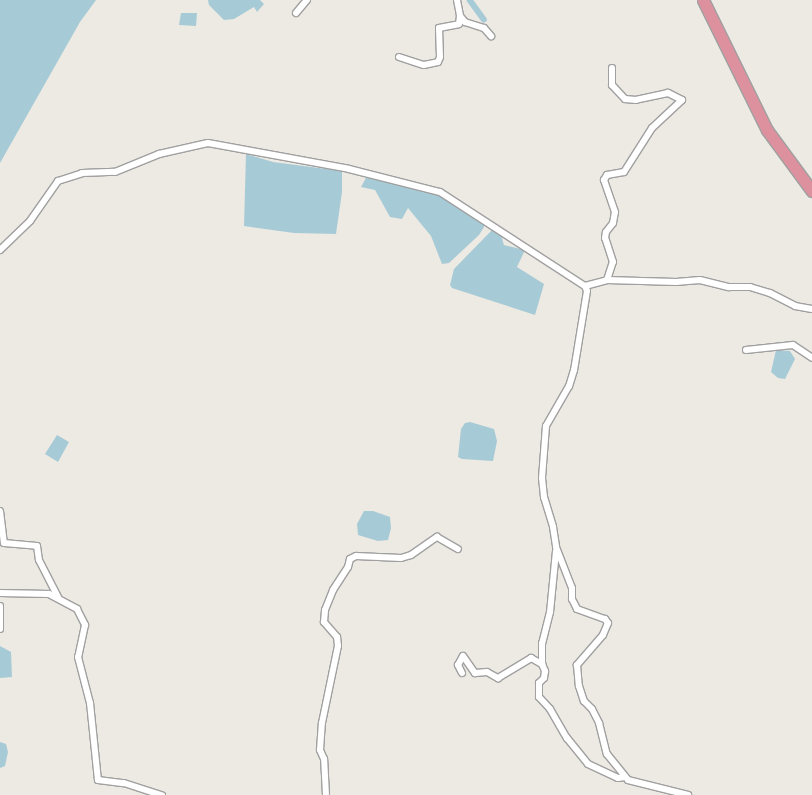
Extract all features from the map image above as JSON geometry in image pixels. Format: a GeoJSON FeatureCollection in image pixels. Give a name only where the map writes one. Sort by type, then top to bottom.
{"type":"FeatureCollection","features":[{"type":"Feature","properties":{"kind":"highway"},"geometry":{"type":"LineString","coordinates":[[702,0],[767,130],[812,191]]}},
{"type":"Feature","properties":{"kind":"street"},"geometry":{"type":"LineString","coordinates":[[296,13],[307,0]]}},
{"type":"Feature","properties":{"kind":"street"},"geometry":{"type":"LineString","coordinates":[[399,57],[424,65],[438,62],[440,57],[439,28],[459,24],[460,16],[457,0]]}},
{"type":"Feature","properties":{"kind":"street"},"geometry":{"type":"LineString","coordinates":[[460,16],[465,22],[484,28],[491,36]]}},
{"type":"Feature","properties":{"kind":"street"},"geometry":{"type":"LineString","coordinates":[[607,280],[613,262],[605,238],[606,232],[613,223],[615,212],[604,180],[607,176],[624,172],[652,128],[682,100],[668,93],[636,100],[625,99],[612,85],[612,68]]}},
{"type":"Feature","properties":{"kind":"street"},"geometry":{"type":"LineString","coordinates":[[0,250],[30,221],[58,181],[82,173],[115,172],[159,154],[208,143],[349,169],[440,192],[585,286],[587,291],[574,370],[569,386],[546,426],[543,491],[556,547],[572,588],[572,599],[577,609],[607,621],[607,629],[577,665],[579,686],[584,701],[599,723],[607,754],[625,777],[628,780],[688,795]]}},
{"type":"Feature","properties":{"kind":"street"},"geometry":{"type":"LineString","coordinates":[[585,286],[607,280],[716,282],[729,287],[750,287],[770,292],[795,306],[812,309]]}},
{"type":"Feature","properties":{"kind":"street"},"geometry":{"type":"LineString","coordinates":[[746,350],[793,346],[812,358]]}},
{"type":"Feature","properties":{"kind":"street"},"geometry":{"type":"LineString","coordinates":[[0,511],[4,542],[37,546],[39,560],[58,597]]}},
{"type":"Feature","properties":{"kind":"street"},"geometry":{"type":"LineString","coordinates":[[326,795],[324,759],[320,750],[322,723],[338,646],[337,637],[324,622],[325,610],[333,590],[348,567],[350,559],[356,556],[401,558],[411,555],[437,537],[458,549]]}},
{"type":"Feature","properties":{"kind":"street"},"geometry":{"type":"LineString","coordinates":[[556,547],[550,612],[542,643],[542,664],[545,671],[544,678],[539,683],[539,697],[550,709],[567,738],[588,764],[618,778],[625,777]]}},
{"type":"Feature","properties":{"kind":"street"},"geometry":{"type":"LineString","coordinates":[[0,593],[34,592],[58,597],[78,609],[85,625],[78,657],[90,704],[98,780],[109,783],[124,782],[162,795]]}},
{"type":"Feature","properties":{"kind":"street"},"geometry":{"type":"LineString","coordinates":[[0,606],[0,629]]}},
{"type":"Feature","properties":{"kind":"street"},"geometry":{"type":"LineString","coordinates":[[462,673],[458,665],[464,656],[475,672],[487,672],[498,678],[531,658],[542,664]]}},
{"type":"Feature","properties":{"kind":"water"},"geometry":{"type":"Polygon","coordinates":[[[0,0],[96,0],[80,22],[0,163],[0,0]]]}},
{"type":"Feature","properties":{"kind":"water"},"geometry":{"type":"Polygon","coordinates":[[[208,0],[260,0],[264,4],[257,12],[254,7],[234,19],[224,20],[209,5],[208,0]]]}},
{"type":"Feature","properties":{"kind":"water"},"geometry":{"type":"Polygon","coordinates":[[[181,13],[197,13],[196,26],[179,25],[181,13]]]}},
{"type":"Feature","properties":{"kind":"water"},"geometry":{"type":"Polygon","coordinates":[[[246,154],[273,162],[342,171],[342,192],[336,234],[294,233],[244,226],[246,154]]]}},
{"type":"Feature","properties":{"kind":"water"},"geometry":{"type":"Polygon","coordinates":[[[367,176],[441,195],[484,222],[484,227],[479,235],[449,263],[442,264],[431,236],[408,208],[402,219],[390,217],[375,190],[361,187],[367,176]]]}},
{"type":"Feature","properties":{"kind":"water"},"geometry":{"type":"Polygon","coordinates":[[[493,229],[501,235],[504,245],[525,250],[517,267],[544,284],[535,315],[452,288],[450,285],[454,269],[493,229]]]}},
{"type":"Feature","properties":{"kind":"water"},"geometry":{"type":"Polygon","coordinates":[[[776,350],[790,351],[795,359],[785,379],[778,378],[771,372],[776,350]]]}},
{"type":"Feature","properties":{"kind":"water"},"geometry":{"type":"Polygon","coordinates":[[[470,422],[494,429],[497,441],[493,461],[462,459],[458,457],[461,429],[465,423],[470,422]]]}},
{"type":"Feature","properties":{"kind":"water"},"geometry":{"type":"Polygon","coordinates":[[[57,435],[69,442],[58,462],[45,454],[57,435]]]}},
{"type":"Feature","properties":{"kind":"water"},"geometry":{"type":"Polygon","coordinates":[[[364,511],[373,511],[390,517],[391,528],[388,540],[378,541],[358,535],[357,524],[364,511]]]}},
{"type":"Feature","properties":{"kind":"water"},"geometry":{"type":"Polygon","coordinates":[[[0,646],[11,652],[12,677],[0,678],[0,646]]]}},
{"type":"Feature","properties":{"kind":"water"},"geometry":{"type":"Polygon","coordinates":[[[0,742],[6,744],[8,752],[5,766],[0,768],[0,742]]]}},
{"type":"Feature","properties":{"kind":"waterway"},"geometry":{"type":"LineString","coordinates":[[470,0],[484,19]]}}]}
